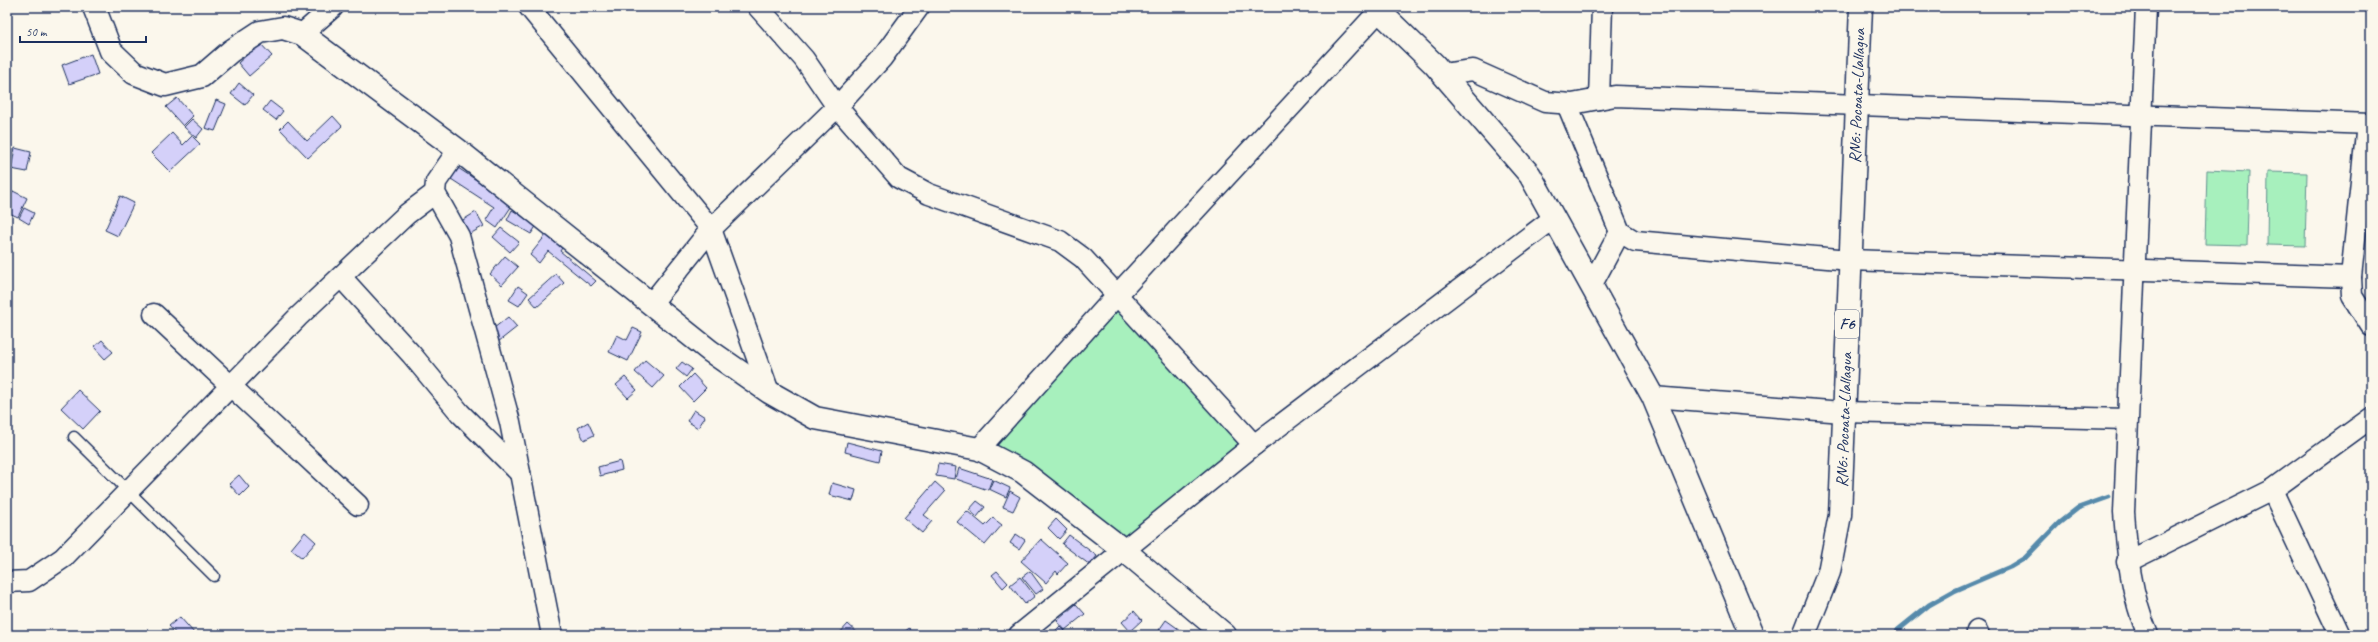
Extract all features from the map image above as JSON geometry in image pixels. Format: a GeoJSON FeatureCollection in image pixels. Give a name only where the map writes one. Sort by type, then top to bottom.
{"type":"FeatureCollection","features":[{"type":"Feature","properties":{"kind":"main road"},"geometry":{"type":"LineString","coordinates":[[94,7],[111,51],[134,73],[165,85],[202,76],[231,51],[260,32],[283,28],[302,34],[458,150],[710,351],[769,392],[815,418],[979,449],[1023,472],[1125,551],[1226,635]]}},
{"type":"Feature","properties":{"kind":"main road","name":"RN6: Pocoata-Llallagua"},"geometry":{"type":"LineString","coordinates":[[1802,632],[1829,572],[1840,516],[1843,412],[1861,7]]}},
{"type":"Feature","properties":{"kind":"main road"},"geometry":{"type":"LineString","coordinates":[[1377,9],[1444,74],[1530,175],[1653,396],[1752,635]]}},
{"type":"Feature","properties":{"kind":"street"},"geometry":{"type":"LineString","coordinates":[[302,34],[333,7]]}},
{"type":"Feature","properties":{"kind":"street"},"geometry":{"type":"LineString","coordinates":[[529,7],[711,229],[769,392]]}},
{"type":"Feature","properties":{"kind":"street"},"geometry":{"type":"LineString","coordinates":[[758,7],[804,59],[838,107],[899,178],[929,194],[1060,241],[1082,258],[1117,294],[1254,444]]}},
{"type":"Feature","properties":{"kind":"street"},"geometry":{"type":"LineString","coordinates":[[651,304],[711,229],[838,107],[882,58],[920,7]]}},
{"type":"Feature","properties":{"kind":"street"},"geometry":{"type":"LineString","coordinates":[[1599,100],[1602,7]]}},
{"type":"Feature","properties":{"kind":"street"},"geometry":{"type":"LineString","coordinates":[[2146,7],[2124,512],[2127,562],[2139,614],[2148,635]]}},
{"type":"Feature","properties":{"kind":"street"},"geometry":{"type":"LineString","coordinates":[[979,449],[1117,294],[1377,9]]}},
{"type":"Feature","properties":{"kind":"street"},"geometry":{"type":"LineString","coordinates":[[1444,74],[1473,70],[1545,102],[1567,104],[1599,100],[1614,96],[2369,124],[2351,277],[2352,296],[2371,326]]}},
{"type":"Feature","properties":{"kind":"street"},"geometry":{"type":"LineString","coordinates":[[1567,104],[1620,232],[1635,241],[1850,260],[2134,271],[2351,277]]}},
{"type":"Feature","properties":{"kind":"street"},"geometry":{"type":"LineString","coordinates":[[458,150],[438,178],[435,193],[459,236],[510,422],[552,635]]}},
{"type":"Feature","properties":{"kind":"street"},"geometry":{"type":"LineString","coordinates":[[7,582],[29,581],[63,558],[230,386],[341,277],[406,214],[435,193]]}},
{"type":"Feature","properties":{"kind":"street"},"geometry":{"type":"LineString","coordinates":[[1019,635],[1125,551],[1254,444],[1554,218]]}},
{"type":"Feature","properties":{"kind":"street"},"geometry":{"type":"LineString","coordinates":[[1591,286],[1620,232]]}},
{"type":"Feature","properties":{"kind":"street"},"geometry":{"type":"LineString","coordinates":[[341,277],[412,355],[460,413],[520,473]]}},
{"type":"Feature","properties":{"kind":"street"},"geometry":{"type":"LineString","coordinates":[[154,314],[358,505]]}},
{"type":"Feature","properties":{"kind":"street"},"geometry":{"type":"LineString","coordinates":[[1653,396],[1843,412],[2127,419]]}},
{"type":"Feature","properties":{"kind":"street"},"geometry":{"type":"LineString","coordinates":[[2127,562],[2272,490],[2371,418]]}},
{"type":"Feature","properties":{"kind":"street"},"geometry":{"type":"LineString","coordinates":[[2272,490],[2340,635]]}},
{"type":"Feature","properties":{"kind":"lane"},"geometry":{"type":"LineString","coordinates":[[74,437],[214,576]]}},
{"type":"Feature","properties":{"kind":"green space"},"geometry":{"type":"Polygon","coordinates":[[[2207,170],[2249,172],[2247,245],[2205,244],[2207,170]]]}},
{"type":"Feature","properties":{"kind":"green space"},"geometry":{"type":"Polygon","coordinates":[[[2268,172],[2307,173],[2305,246],[2267,245],[2268,172]]]}},
{"type":"Feature","properties":{"kind":"green space"},"geometry":{"type":"Polygon","coordinates":[[[1117,295],[1254,445],[1125,551],[979,449],[1117,295]]]}},
{"type":"Feature","properties":{"kind":"building"},"geometry":{"type":"Polygon","coordinates":[[[260,43],[272,56],[249,76],[238,63],[260,43]]]}},
{"type":"Feature","properties":{"kind":"building"},"geometry":{"type":"Polygon","coordinates":[[[91,54],[98,74],[69,84],[62,65],[91,54]]]}},
{"type":"Feature","properties":{"kind":"building"},"geometry":{"type":"Polygon","coordinates":[[[239,83],[253,95],[245,105],[231,94],[239,83]]]}},
{"type":"Feature","properties":{"kind":"building"},"geometry":{"type":"Polygon","coordinates":[[[177,98],[193,116],[183,126],[166,107],[177,98]]]}},
{"type":"Feature","properties":{"kind":"building"},"geometry":{"type":"Polygon","coordinates":[[[216,100],[226,104],[215,131],[205,128],[216,100]]]}},
{"type":"Feature","properties":{"kind":"building"},"geometry":{"type":"Polygon","coordinates":[[[270,101],[283,111],[276,120],[263,110],[270,101]]]}},
{"type":"Feature","properties":{"kind":"building"},"geometry":{"type":"Polygon","coordinates":[[[333,116],[342,126],[308,158],[280,129],[288,121],[307,141],[333,116]]]}},
{"type":"Feature","properties":{"kind":"building"},"geometry":{"type":"Polygon","coordinates":[[[192,119],[203,129],[196,138],[184,127],[192,119]]]}},
{"type":"Feature","properties":{"kind":"building"},"geometry":{"type":"Polygon","coordinates":[[[172,133],[183,145],[192,136],[200,144],[170,172],[151,153],[172,133]]]}},
{"type":"Feature","properties":{"kind":"building"},"geometry":{"type":"Polygon","coordinates":[[[15,148],[31,152],[27,172],[11,169],[15,148]]]}},
{"type":"Feature","properties":{"kind":"building"},"geometry":{"type":"Polygon","coordinates":[[[458,168],[513,204],[497,228],[486,220],[494,207],[451,179],[458,168]]]}},
{"type":"Feature","properties":{"kind":"building"},"geometry":{"type":"Polygon","coordinates":[[[13,191],[27,198],[18,217],[7,212],[7,204],[13,191]]]}},
{"type":"Feature","properties":{"kind":"building"},"geometry":{"type":"Polygon","coordinates":[[[120,196],[134,203],[118,236],[105,230],[120,196]]]}},
{"type":"Feature","properties":{"kind":"building"},"geometry":{"type":"Polygon","coordinates":[[[24,208],[34,213],[29,224],[19,218],[24,208]]]}},
{"type":"Feature","properties":{"kind":"building"},"geometry":{"type":"Polygon","coordinates":[[[512,210],[537,225],[531,234],[507,220],[512,210]]]}},
{"type":"Feature","properties":{"kind":"building"},"geometry":{"type":"Polygon","coordinates":[[[476,212],[484,226],[466,236],[458,223],[476,212]]]}},
{"type":"Feature","properties":{"kind":"building"},"geometry":{"type":"Polygon","coordinates":[[[501,228],[519,242],[510,252],[493,237],[501,228]]]}},
{"type":"Feature","properties":{"kind":"building"},"geometry":{"type":"Polygon","coordinates":[[[546,235],[562,248],[560,251],[596,281],[591,286],[548,251],[539,263],[530,255],[546,235]]]}},
{"type":"Feature","properties":{"kind":"building"},"geometry":{"type":"Polygon","coordinates":[[[505,256],[518,267],[502,285],[490,274],[505,256]]]}},
{"type":"Feature","properties":{"kind":"building"},"geometry":{"type":"Polygon","coordinates":[[[556,274],[564,283],[537,307],[529,298],[556,274]]]}},
{"type":"Feature","properties":{"kind":"building"},"geometry":{"type":"Polygon","coordinates":[[[518,286],[528,293],[519,306],[509,300],[518,286]]]}},
{"type":"Feature","properties":{"kind":"building"},"geometry":{"type":"Polygon","coordinates":[[[508,317],[517,327],[498,342],[489,332],[508,317]]]}},
{"type":"Feature","properties":{"kind":"building"},"geometry":{"type":"Polygon","coordinates":[[[633,328],[642,332],[628,361],[609,352],[617,335],[627,340],[633,328]]]}},
{"type":"Feature","properties":{"kind":"building"},"geometry":{"type":"Polygon","coordinates":[[[102,340],[113,352],[105,359],[94,347],[102,340]]]}},
{"type":"Feature","properties":{"kind":"building"},"geometry":{"type":"Polygon","coordinates":[[[645,360],[664,376],[653,388],[635,372],[645,360]]]}},
{"type":"Feature","properties":{"kind":"building"},"geometry":{"type":"Polygon","coordinates":[[[682,362],[692,369],[686,377],[676,369],[682,362]]]}},
{"type":"Feature","properties":{"kind":"building"},"geometry":{"type":"Polygon","coordinates":[[[693,374],[706,388],[693,401],[680,387],[693,374]]]}},
{"type":"Feature","properties":{"kind":"building"},"geometry":{"type":"Polygon","coordinates":[[[625,377],[637,390],[628,398],[616,385],[625,377]]]}},
{"type":"Feature","properties":{"kind":"building"},"geometry":{"type":"Polygon","coordinates":[[[78,390],[100,411],[83,429],[61,408],[78,390]]]}},
{"type":"Feature","properties":{"kind":"building"},"geometry":{"type":"Polygon","coordinates":[[[694,410],[705,417],[698,428],[687,421],[694,410]]]}},
{"type":"Feature","properties":{"kind":"building"},"geometry":{"type":"Polygon","coordinates":[[[588,422],[594,435],[584,440],[578,428],[588,422]]]}},
{"type":"Feature","properties":{"kind":"building"},"geometry":{"type":"Polygon","coordinates":[[[847,442],[882,451],[880,461],[845,452],[847,442]]]}},
{"type":"Feature","properties":{"kind":"building"},"geometry":{"type":"Polygon","coordinates":[[[620,461],[622,470],[600,476],[598,467],[620,461]]]}},
{"type":"Feature","properties":{"kind":"building"},"geometry":{"type":"Polygon","coordinates":[[[938,464],[956,467],[954,479],[936,476],[938,464]]]}},
{"type":"Feature","properties":{"kind":"building"},"geometry":{"type":"Polygon","coordinates":[[[959,468],[992,479],[988,490],[956,479],[959,468]]]}},
{"type":"Feature","properties":{"kind":"building"},"geometry":{"type":"Polygon","coordinates":[[[239,475],[249,487],[240,496],[229,484],[239,475]]]}},
{"type":"Feature","properties":{"kind":"building"},"geometry":{"type":"Polygon","coordinates":[[[993,480],[1010,488],[1006,497],[989,489],[993,480]]]}},
{"type":"Feature","properties":{"kind":"building"},"geometry":{"type":"Polygon","coordinates":[[[935,482],[945,491],[924,515],[932,521],[922,533],[904,518],[935,482]]]}},
{"type":"Feature","properties":{"kind":"building"},"geometry":{"type":"Polygon","coordinates":[[[832,483],[856,490],[853,501],[829,495],[832,483]]]}},
{"type":"Feature","properties":{"kind":"building"},"geometry":{"type":"Polygon","coordinates":[[[1010,491],[1020,497],[1013,511],[1003,507],[1010,491]]]}},
{"type":"Feature","properties":{"kind":"building"},"geometry":{"type":"Polygon","coordinates":[[[977,501],[985,507],[977,517],[969,510],[977,501]]]}},
{"type":"Feature","properties":{"kind":"building"},"geometry":{"type":"Polygon","coordinates":[[[967,511],[985,526],[993,518],[1002,525],[985,545],[957,522],[967,511]]]}},
{"type":"Feature","properties":{"kind":"building"},"geometry":{"type":"Polygon","coordinates":[[[1056,519],[1067,530],[1059,539],[1048,528],[1056,519]]]}},
{"type":"Feature","properties":{"kind":"building"},"geometry":{"type":"Polygon","coordinates":[[[305,532],[316,542],[302,558],[291,549],[305,532]]]}},
{"type":"Feature","properties":{"kind":"building"},"geometry":{"type":"Polygon","coordinates":[[[1016,534],[1025,540],[1019,549],[1010,543],[1016,534]]]}},
{"type":"Feature","properties":{"kind":"building"},"geometry":{"type":"Polygon","coordinates":[[[1069,535],[1097,556],[1090,565],[1062,544],[1069,535]]]}},
{"type":"Feature","properties":{"kind":"building"},"geometry":{"type":"Polygon","coordinates":[[[1041,539],[1068,563],[1058,574],[1056,571],[1046,583],[1021,561],[1041,539]]]}},
{"type":"Feature","properties":{"kind":"building"},"geometry":{"type":"Polygon","coordinates":[[[997,571],[1008,583],[1003,588],[992,575],[997,571]]]}},
{"type":"Feature","properties":{"kind":"building"},"geometry":{"type":"Polygon","coordinates":[[[1030,571],[1043,589],[1036,594],[1022,577],[1030,571]]]}},
{"type":"Feature","properties":{"kind":"building"},"geometry":{"type":"Polygon","coordinates":[[[1020,577],[1035,596],[1025,604],[1010,585],[1020,577]]]}},
{"type":"Feature","properties":{"kind":"building"},"geometry":{"type":"Polygon","coordinates":[[[1076,604],[1085,614],[1065,630],[1057,621],[1076,604]]]}},
{"type":"Feature","properties":{"kind":"building"},"geometry":{"type":"Polygon","coordinates":[[[1134,611],[1142,620],[1130,631],[1122,622],[1134,611]]]}},
{"type":"Feature","properties":{"kind":"building"},"geometry":{"type":"Polygon","coordinates":[[[180,617],[194,633],[192,635],[177,635],[169,626],[180,617]]]}},
{"type":"Feature","properties":{"kind":"building"},"geometry":{"type":"Polygon","coordinates":[[[1166,620],[1187,635],[1166,635],[1159,630],[1166,620]]]}},
{"type":"Feature","properties":{"kind":"building"},"geometry":{"type":"Polygon","coordinates":[[[848,624],[859,634],[838,635],[848,624]]]}},
{"type":"Feature","properties":{"kind":"building"},"geometry":{"type":"Polygon","coordinates":[[[1060,626],[1067,633],[1051,635],[1060,626]]]}},
{"type":"Feature","properties":{"kind":"building"},"geometry":{"type":"Polygon","coordinates":[[[909,628],[915,635],[901,635],[909,628]]]}},
{"type":"Feature","properties":{"kind":"waterway"},"geometry":{"type":"LineString","coordinates":[[2368,301],[2371,298]]}},
{"type":"Feature","properties":{"kind":"waterway"},"geometry":{"type":"LineString","coordinates":[[1896,635],[1898,630],[1929,605],[1954,591],[2010,567],[2025,558],[2059,523],[2078,508],[2109,497]]}}]}
